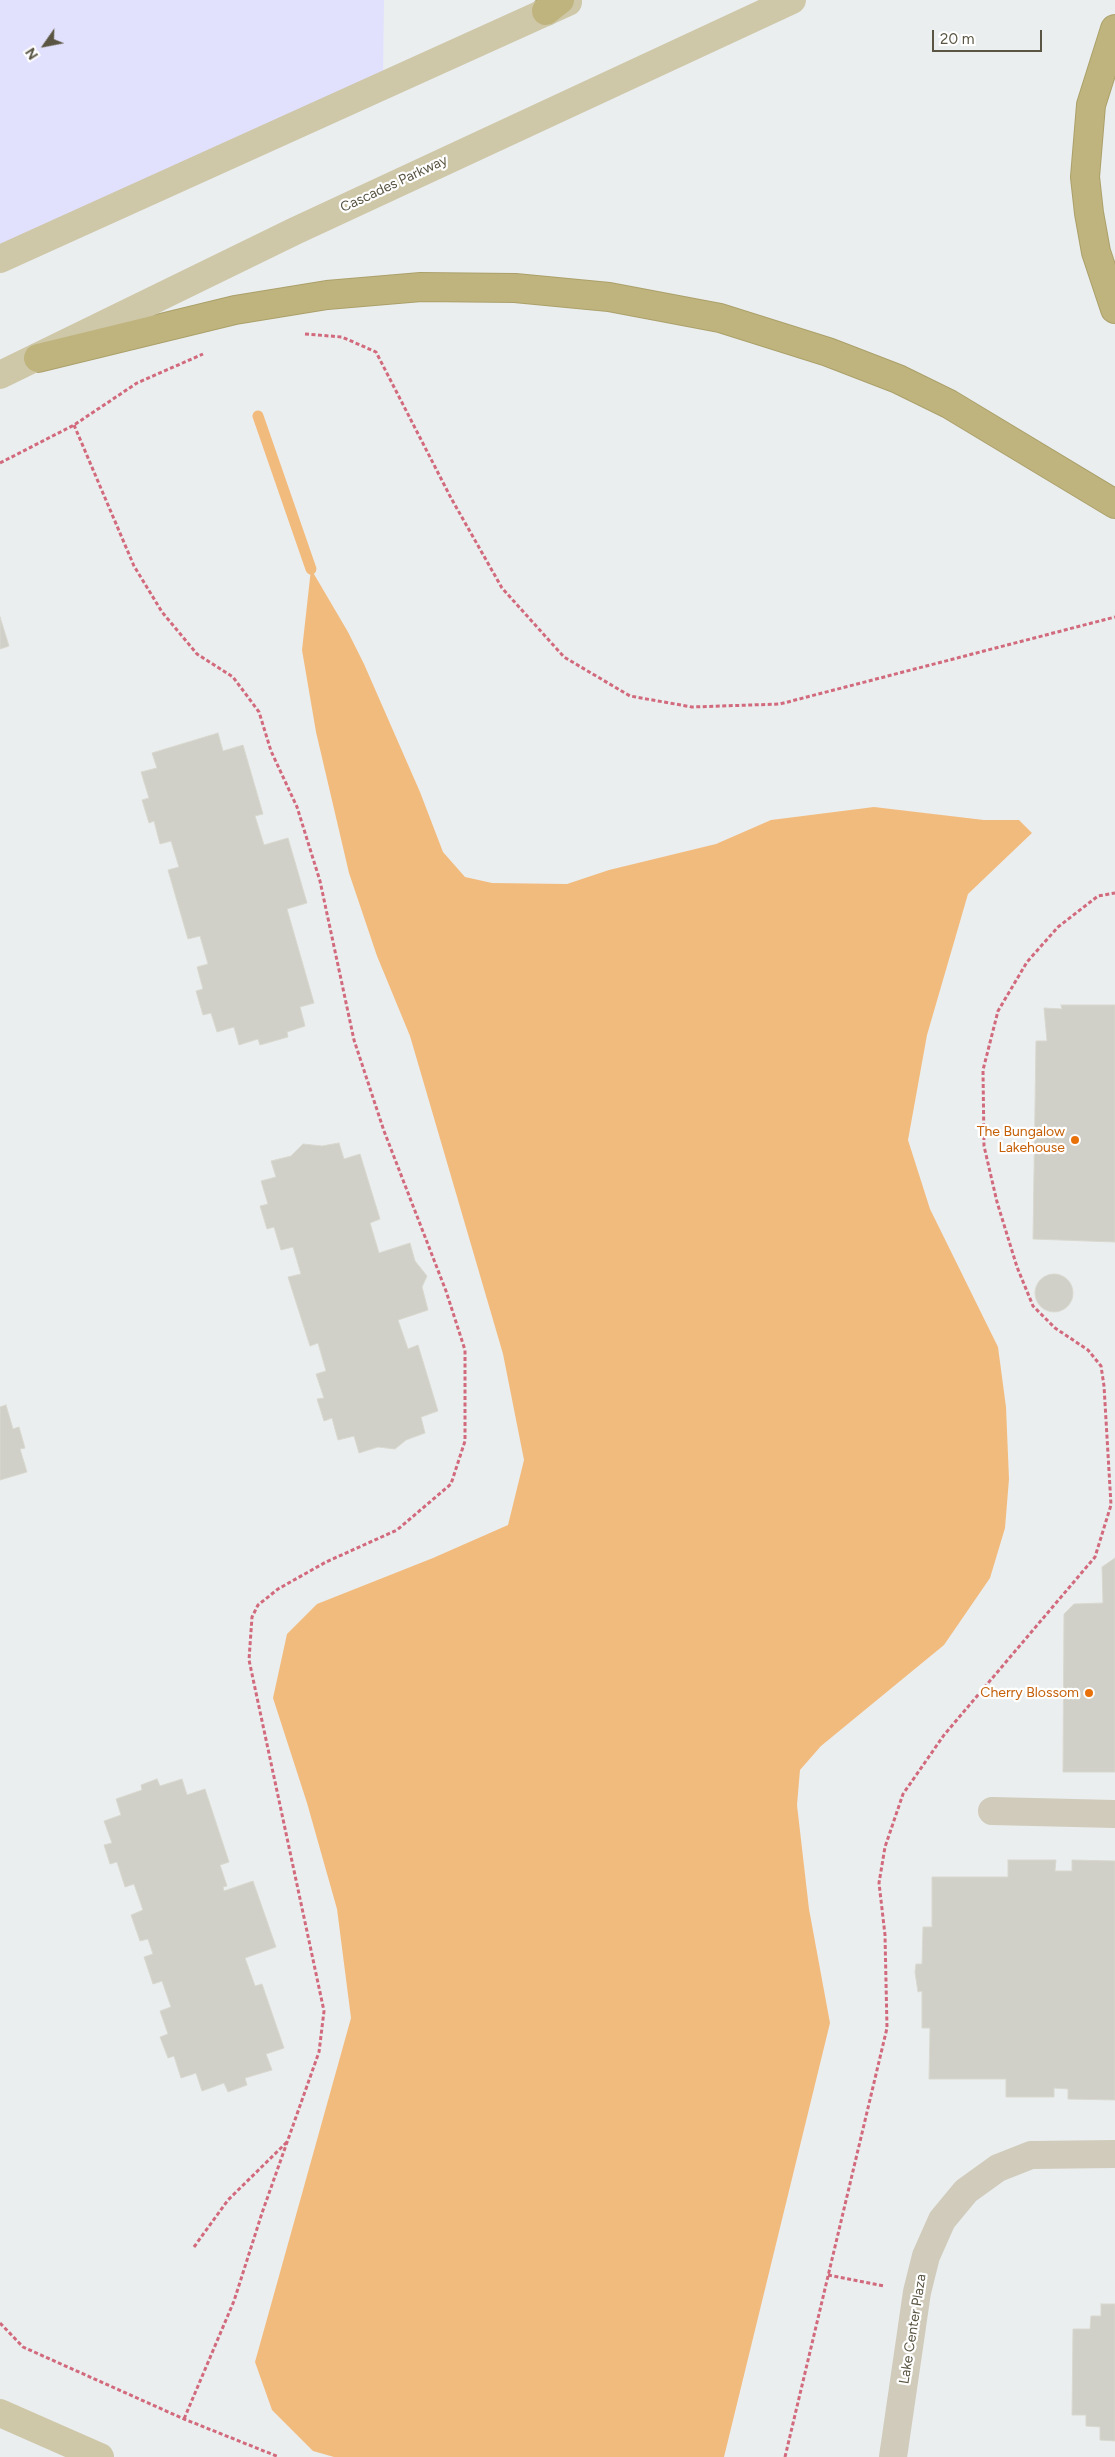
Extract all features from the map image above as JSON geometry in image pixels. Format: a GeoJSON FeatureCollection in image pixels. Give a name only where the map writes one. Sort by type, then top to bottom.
{"type":"FeatureCollection","features":[{"type":"Feature","properties":{"kind":"highway"},"geometry":{"type":"LineString","coordinates":[[1115,29],[1091,105],[1086,177],[1088,213],[1096,252],[1115,309]]}},
{"type":"Feature","properties":{"kind":"highway"},"geometry":{"type":"LineString","coordinates":[[38,358],[234,310],[327,294],[421,287],[506,288],[609,297],[720,318],[828,352],[898,380],[949,404],[1115,504]]}},
{"type":"Feature","properties":{"kind":"main road"},"geometry":{"type":"LineString","coordinates":[[0,259],[553,6],[572,0]]}},
{"type":"Feature","properties":{"kind":"main road","name":"Cascades Parkway"},"geometry":{"type":"LineString","coordinates":[[0,375],[294,231],[792,0]]}},
{"type":"Feature","properties":{"kind":"main road"},"geometry":{"type":"LineString","coordinates":[[0,2413],[100,2457]]}},
{"type":"Feature","properties":{"kind":"street"},"geometry":{"type":"LineString","coordinates":[[992,1811],[1115,1814]]}},
{"type":"Feature","properties":{"kind":"street","name":"Lake Center Plaza"},"geometry":{"type":"LineString","coordinates":[[893,2457],[917,2292],[926,2256],[942,2220],[966,2191],[998,2168],[1031,2155],[1115,2154]]}},
{"type":"Feature","properties":{"kind":"path"},"geometry":{"type":"LineString","coordinates":[[298,334],[342,337],[376,352],[451,498],[502,588],[564,657],[630,696],[692,707],[780,704],[1115,617]]}},
{"type":"Feature","properties":{"kind":"path"},"geometry":{"type":"LineString","coordinates":[[0,463],[74,425],[138,383],[207,352]]}},
{"type":"Feature","properties":{"kind":"path"},"geometry":{"type":"LineString","coordinates":[[74,425],[134,566],[162,612],[197,654],[233,677],[259,712],[271,751],[297,808],[320,881],[354,1040],[384,1131],[446,1290],[464,1350],[464,1441],[451,1484],[397,1530],[326,1562],[278,1589],[258,1605],[252,1617],[249,1660],[324,2011],[319,2052],[234,2301],[184,2420]]}},
{"type":"Feature","properties":{"kind":"path"},"geometry":{"type":"LineString","coordinates":[[785,2457],[887,2028],[885,1935],[879,1883],[885,1847],[903,1794],[944,1735],[1095,1556],[1110,1505],[1101,1366],[1088,1350],[1056,1328],[1033,1306],[1017,1267],[997,1202],[984,1146],[984,1070],[998,1011],[1027,962],[1058,927],[1098,896],[1115,893]]}},
{"type":"Feature","properties":{"kind":"path"},"geometry":{"type":"LineString","coordinates":[[194,2247],[228,2200],[287,2142]]}},
{"type":"Feature","properties":{"kind":"path"},"geometry":{"type":"LineString","coordinates":[[828,2275],[917,2292]]}},
{"type":"Feature","properties":{"kind":"path"},"geometry":{"type":"LineString","coordinates":[[0,2323],[23,2348],[184,2420],[279,2457]]}},
{"type":"Feature","properties":{"kind":"shaded area"},"geometry":{"type":"Polygon","coordinates":[[[0,0],[384,0],[383,86],[0,259],[0,0]]]}},
{"type":"Feature","properties":{"kind":"shaded area"},"geometry":{"type":"Polygon","coordinates":[[[311,569],[348,632],[364,664],[420,792],[443,852],[465,877],[492,883],[567,884],[609,870],[716,844],[771,820],[874,807],[984,820],[1019,820],[1032,833],[968,894],[927,1035],[908,1140],[930,1209],[998,1347],[1006,1407],[1009,1479],[1005,1528],[990,1578],[944,1645],[821,1746],[800,1770],[797,1805],[809,1909],[830,2023],[724,2457],[334,2457],[313,2451],[272,2410],[255,2362],[351,2018],[337,1909],[307,1803],[273,1698],[287,1634],[317,1604],[433,1558],[508,1525],[524,1460],[503,1354],[410,1036],[377,956],[349,873],[316,732],[302,650],[311,569]]]}},
{"type":"Feature","properties":{"kind":"building"},"geometry":{"type":"Polygon","coordinates":[[[0,617],[9,646],[0,649],[0,617]]]}},
{"type":"Feature","properties":{"kind":"building"},"geometry":{"type":"Polygon","coordinates":[[[218,733],[223,751],[243,745],[263,814],[255,816],[264,845],[288,838],[307,903],[287,909],[314,1003],[300,1007],[305,1026],[287,1032],[288,1037],[260,1045],[258,1039],[239,1045],[234,1027],[217,1032],[211,1013],[203,1015],[196,991],[203,989],[197,967],[208,964],[200,936],[188,939],[168,870],[179,867],[171,841],[160,844],[154,821],[149,823],[142,800],[149,798],[141,772],[157,768],[152,753],[218,733]]]}},
{"type":"Feature","properties":{"kind":"building","name":"The Bungalow Lakehouse"},"geometry":{"type":"Polygon","coordinates":[[[1061,1005],[1115,1005],[1115,1242],[1033,1239],[1036,1041],[1047,1041],[1044,1008],[1062,1009],[1061,1005]]]}},
{"type":"Feature","properties":{"kind":"building"},"geometry":{"type":"Polygon","coordinates":[[[339,1143],[344,1159],[360,1154],[380,1219],[370,1223],[379,1253],[410,1243],[415,1261],[427,1276],[422,1287],[428,1310],[398,1320],[408,1349],[418,1345],[438,1411],[421,1417],[425,1433],[406,1440],[395,1449],[378,1447],[359,1453],[354,1436],[338,1440],[332,1418],[324,1421],[317,1399],[324,1398],[316,1374],[326,1371],[318,1343],[310,1346],[288,1277],[301,1274],[293,1247],[281,1250],[274,1227],[267,1229],[260,1206],[268,1204],[261,1181],[276,1177],[271,1161],[291,1156],[303,1144],[322,1146],[339,1143]]]}},
{"type":"Feature","properties":{"kind":"building"},"geometry":{"type":"Polygon","coordinates":[[[1054,1274],[1067,1280],[1073,1293],[1067,1306],[1054,1312],[1041,1306],[1035,1293],[1041,1280],[1054,1274]]]}},
{"type":"Feature","properties":{"kind":"building"},"geometry":{"type":"Polygon","coordinates":[[[6,1405],[13,1429],[19,1427],[25,1448],[20,1449],[27,1472],[0,1480],[0,1407],[6,1405]]]}},
{"type":"Feature","properties":{"kind":"building","name":"Cherry Blossom"},"geometry":{"type":"Polygon","coordinates":[[[1115,1558],[1115,1772],[1063,1772],[1064,1614],[1074,1604],[1103,1603],[1102,1567],[1115,1558]]]}},
{"type":"Feature","properties":{"kind":"building"},"geometry":{"type":"Polygon","coordinates":[[[157,1779],[160,1786],[182,1779],[187,1795],[205,1789],[229,1862],[220,1865],[227,1886],[223,1887],[224,1891],[253,1881],[276,1947],[245,1958],[255,1986],[262,1984],[284,2048],[266,2054],[272,2070],[245,2078],[247,2085],[228,2092],[224,2083],[202,2091],[196,2073],[181,2078],[174,2056],[168,2058],[160,2037],[168,2034],[160,2011],[171,2007],[162,1981],[153,1984],[144,1957],[153,1954],[148,1939],[140,1941],[131,1915],[143,1910],[134,1884],[125,1887],[117,1862],[110,1864],[104,1845],[112,1843],[104,1821],[121,1815],[116,1799],[142,1790],[141,1785],[157,1779]]]}},
{"type":"Feature","properties":{"kind":"building"},"geometry":{"type":"Polygon","coordinates":[[[1008,1860],[1056,1860],[1055,1871],[1072,1871],[1072,1860],[1115,1861],[1115,2100],[1068,2099],[1068,2089],[1054,2088],[1054,2097],[1006,2097],[1006,2079],[929,2079],[930,2028],[922,2028],[922,1991],[918,1992],[915,1972],[916,1964],[922,1964],[923,1927],[932,1927],[932,1877],[1008,1877],[1008,1860]]]}},
{"type":"Feature","properties":{"kind":"building"},"geometry":{"type":"Polygon","coordinates":[[[1101,2304],[1115,2304],[1115,2441],[1100,2440],[1100,2427],[1086,2426],[1086,2415],[1072,2415],[1073,2329],[1090,2329],[1091,2316],[1101,2316],[1101,2304]]]}},
{"type":"Feature","properties":{"kind":"waterway"},"geometry":{"type":"LineString","coordinates":[[258,416],[311,569]]}},
{"type":"Feature","properties":{"kind":"place","name":"The Bungalow Lakehouse"},"geometry":{"type":"Point","coordinates":[1075,1140]}},
{"type":"Feature","properties":{"kind":"place","name":"Cherry Blossom"},"geometry":{"type":"Point","coordinates":[1089,1693]}}]}
